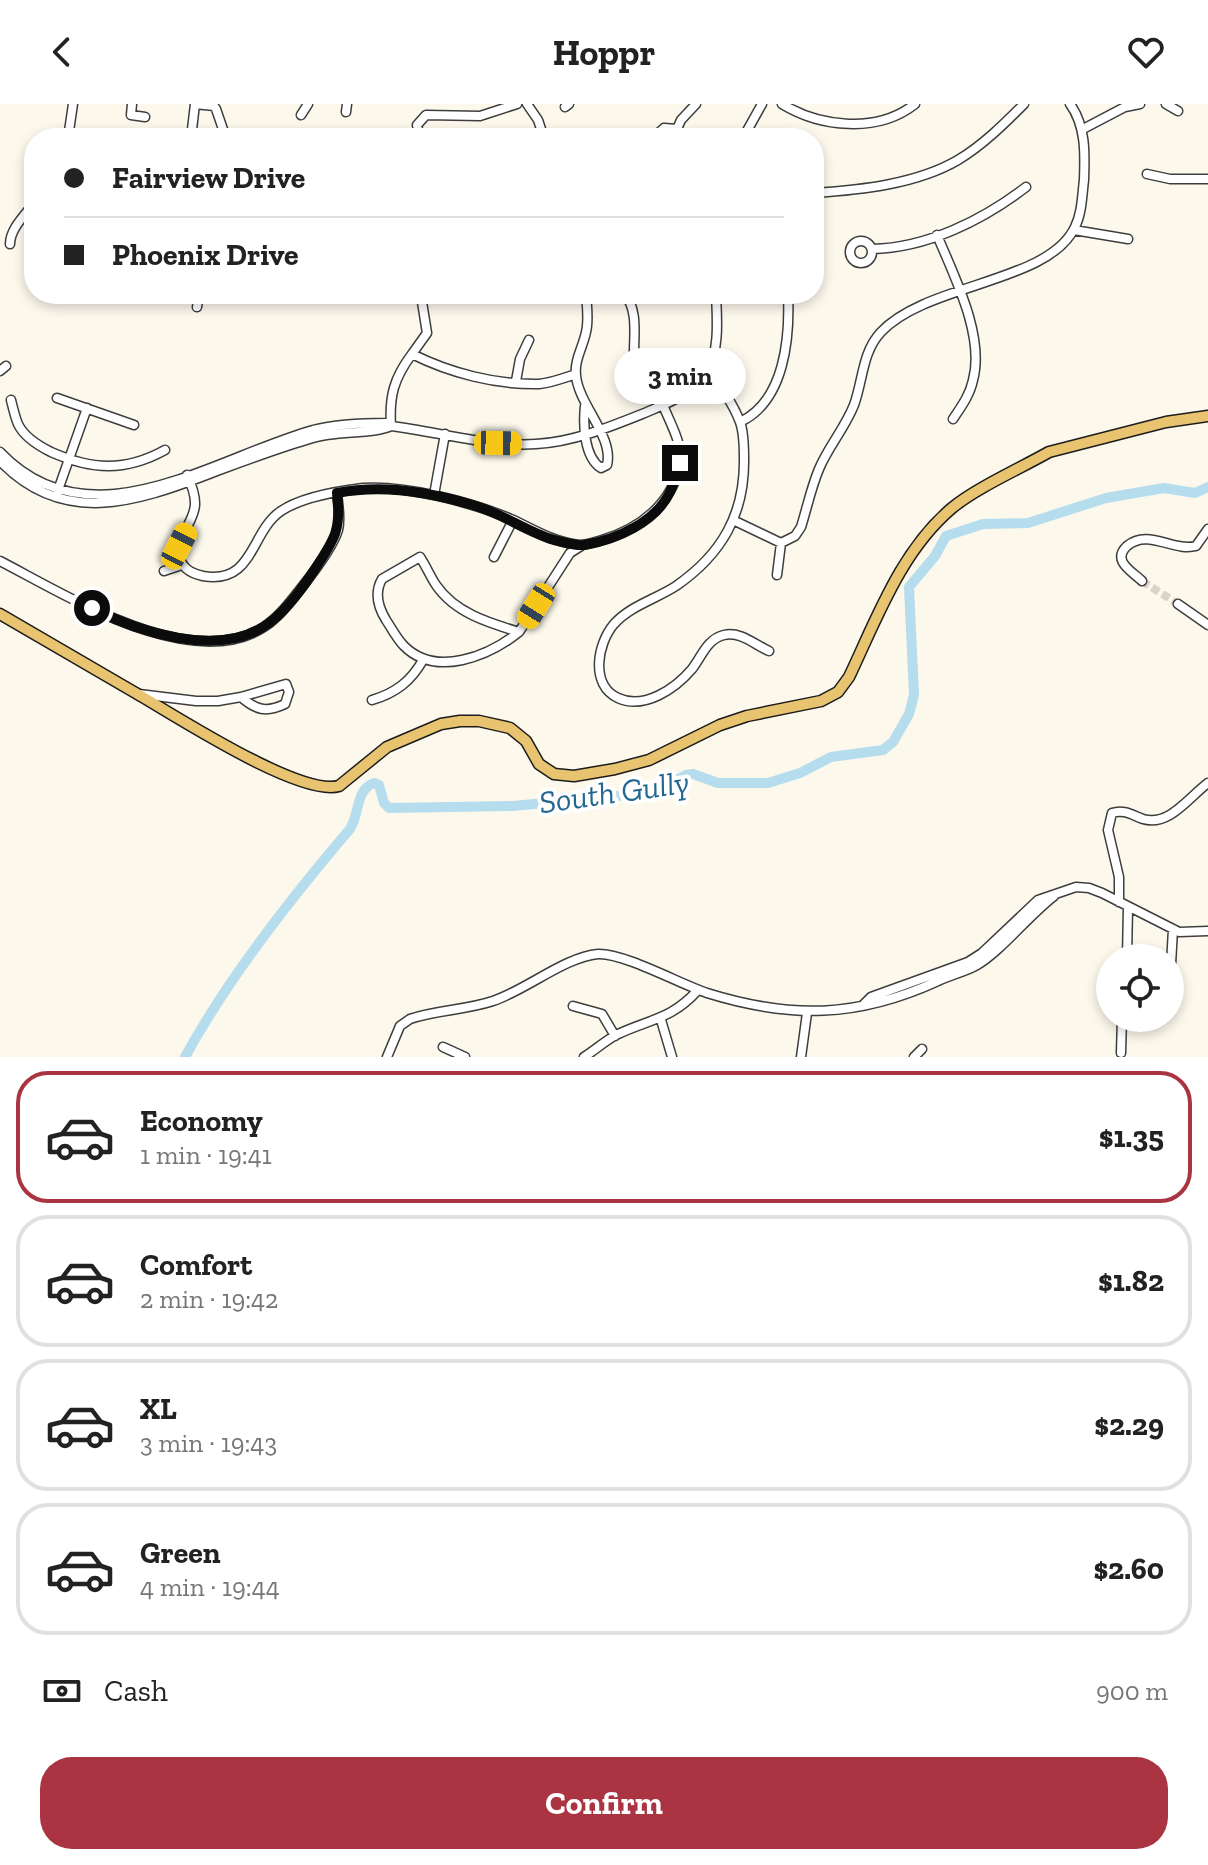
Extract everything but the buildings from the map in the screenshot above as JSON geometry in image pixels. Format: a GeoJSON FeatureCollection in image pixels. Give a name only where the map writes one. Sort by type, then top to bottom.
{"type":"FeatureCollection","features":[{"type":"Feature","properties":{"kind":"main road"},"geometry":{"type":"LineString","coordinates":[[0,614],[244,756],[324,788],[345,782],[387,747],[441,724],[460,721],[479,721],[510,728],[526,741],[539,764],[554,774],[574,776],[649,760],[720,725],[762,712],[821,701],[838,692],[849,677],[898,574],[935,523],[955,505],[1049,452],[1166,422],[1208,416]]}},
{"type":"Feature","properties":{"kind":"street"},"geometry":{"type":"LineString","coordinates":[[69,128],[73,104]]}},
{"type":"Feature","properties":{"kind":"street"},"geometry":{"type":"LineString","coordinates":[[132,104],[131,115],[145,117]]}},
{"type":"Feature","properties":{"kind":"street"},"geometry":{"type":"LineString","coordinates":[[192,128],[195,104],[214,106],[223,128]]}},
{"type":"Feature","properties":{"kind":"street"},"geometry":{"type":"LineString","coordinates":[[301,115],[308,104]]}},
{"type":"Feature","properties":{"kind":"street"},"geometry":{"type":"LineString","coordinates":[[418,128],[422,117],[480,116],[495,108],[517,104]]}},
{"type":"Feature","properties":{"kind":"street"},"geometry":{"type":"LineString","coordinates":[[527,104],[541,128]]}},
{"type":"Feature","properties":{"kind":"street"},"geometry":{"type":"LineString","coordinates":[[680,128],[681,120],[696,104]]}},
{"type":"Feature","properties":{"kind":"street"},"geometry":{"type":"LineString","coordinates":[[749,128],[762,104]]}},
{"type":"Feature","properties":{"kind":"street"},"geometry":{"type":"LineString","coordinates":[[782,104],[798,114],[823,122],[850,124],[905,112],[915,104]]}},
{"type":"Feature","properties":{"kind":"street"},"geometry":{"type":"LineString","coordinates":[[824,192],[876,187],[957,161],[1001,128],[1024,104]]}},
{"type":"Feature","properties":{"kind":"street"},"geometry":{"type":"LineString","coordinates":[[781,543],[795,536],[801,527],[819,469],[843,430],[854,403],[872,343],[898,316],[921,304],[1043,261],[1074,230],[1082,197],[1083,129],[1070,104]]}},
{"type":"Feature","properties":{"kind":"street"},"geometry":{"type":"LineString","coordinates":[[1083,129],[1125,107],[1140,104]]}},
{"type":"Feature","properties":{"kind":"street"},"geometry":{"type":"LineString","coordinates":[[1166,104],[1178,111]]}},
{"type":"Feature","properties":{"kind":"street"},"geometry":{"type":"LineString","coordinates":[[1147,174],[1170,179],[1208,179]]}},
{"type":"Feature","properties":{"kind":"street"},"geometry":{"type":"LineString","coordinates":[[872,249],[890,249],[977,219],[1026,187]]}},
{"type":"Feature","properties":{"kind":"street"},"geometry":{"type":"LineString","coordinates":[[10,244],[10,237],[24,217]]}},
{"type":"Feature","properties":{"kind":"street"},"geometry":{"type":"LineString","coordinates":[[1074,230],[1128,239]]}},
{"type":"Feature","properties":{"kind":"street"},"geometry":{"type":"LineString","coordinates":[[937,235],[960,291],[977,349],[970,392],[953,419]]}},
{"type":"Feature","properties":{"kind":"street"},"geometry":{"type":"LineString","coordinates":[[391,426],[393,384],[427,333],[422,304]]}},
{"type":"Feature","properties":{"kind":"street"},"geometry":{"type":"LineString","coordinates":[[585,406],[600,430],[608,458],[607,465],[601,468],[594,462],[585,434],[585,406],[576,374],[577,356],[588,320],[587,304]]}},
{"type":"Feature","properties":{"kind":"street"},"geometry":{"type":"LineString","coordinates":[[631,304],[634,353]]}},
{"type":"Feature","properties":{"kind":"street"},"geometry":{"type":"LineString","coordinates":[[0,461],[31,486],[56,494],[110,496],[189,478],[313,431],[342,425],[386,423],[498,443],[537,444],[585,434],[663,405],[690,391],[708,370],[717,338],[716,304]]}},
{"type":"Feature","properties":{"kind":"street"},"geometry":{"type":"LineString","coordinates":[[740,422],[763,405],[780,370],[787,304]]}},
{"type":"Feature","properties":{"kind":"street"},"geometry":{"type":"LineString","coordinates":[[516,381],[520,359],[529,340]]}},
{"type":"Feature","properties":{"kind":"street"},"geometry":{"type":"LineString","coordinates":[[412,354],[440,368],[473,376],[541,384],[576,374]]}},
{"type":"Feature","properties":{"kind":"street"},"geometry":{"type":"LineString","coordinates":[[708,370],[722,387],[740,422],[743,436],[744,479],[735,521],[695,571],[615,623],[602,648],[599,674],[606,691],[633,702],[652,699],[668,690],[691,669],[706,646],[724,635],[742,636],[769,651]]}},
{"type":"Feature","properties":{"kind":"street"},"geometry":{"type":"LineString","coordinates":[[57,398],[134,425]]}},
{"type":"Feature","properties":{"kind":"street"},"geometry":{"type":"LineString","coordinates":[[11,400],[19,427],[39,446],[69,460],[85,465],[116,466],[135,463],[165,450]]}},
{"type":"Feature","properties":{"kind":"street"},"geometry":{"type":"LineString","coordinates":[[519,632],[480,619],[456,606],[435,584],[422,558],[382,579],[377,597],[380,610],[402,645],[423,660],[445,662],[471,658],[501,647],[519,632],[570,553],[582,545],[619,535],[638,525],[670,493],[680,463],[679,446],[663,405]]}},
{"type":"Feature","properties":{"kind":"street"},"geometry":{"type":"LineString","coordinates":[[56,494],[87,408]]}},
{"type":"Feature","properties":{"kind":"street"},"geometry":{"type":"LineString","coordinates":[[434,495],[445,434]]}},
{"type":"Feature","properties":{"kind":"street"},"geometry":{"type":"LineString","coordinates":[[0,452],[22,473],[56,494]]}},
{"type":"Feature","properties":{"kind":"street"},"geometry":{"type":"LineString","coordinates":[[189,478],[196,504],[195,515],[178,553],[182,565],[196,574],[213,578],[242,566],[278,513],[292,505],[337,493],[377,489],[434,495],[477,506],[552,539],[582,545]]}},
{"type":"Feature","properties":{"kind":"street"},"geometry":{"type":"LineString","coordinates":[[0,561],[115,620],[145,631],[200,640],[249,635],[273,620],[310,576],[337,532],[337,493]]}},
{"type":"Feature","properties":{"kind":"street"},"geometry":{"type":"LineString","coordinates":[[494,557],[513,520]]}},
{"type":"Feature","properties":{"kind":"street"},"geometry":{"type":"LineString","coordinates":[[735,521],[781,543]]}},
{"type":"Feature","properties":{"kind":"street"},"geometry":{"type":"LineString","coordinates":[[1142,581],[1127,569],[1121,559],[1122,550],[1134,541],[1151,539],[1188,548],[1196,546],[1208,529]]}},
{"type":"Feature","properties":{"kind":"street"},"geometry":{"type":"LineString","coordinates":[[777,575],[781,543]]}},
{"type":"Feature","properties":{"kind":"street"},"geometry":{"type":"LineString","coordinates":[[167,557],[178,553]]}},
{"type":"Feature","properties":{"kind":"street"},"geometry":{"type":"LineString","coordinates":[[164,571],[182,565]]}},
{"type":"Feature","properties":{"kind":"street"},"geometry":{"type":"LineString","coordinates":[[1178,604],[1208,625]]}},
{"type":"Feature","properties":{"kind":"street"},"geometry":{"type":"LineString","coordinates":[[372,700],[397,690],[417,671],[423,660]]}},
{"type":"Feature","properties":{"kind":"street"},"geometry":{"type":"LineString","coordinates":[[138,694],[196,701],[241,697],[286,684],[289,692],[285,704],[267,710],[252,707],[241,697]]}},
{"type":"Feature","properties":{"kind":"street"},"geometry":{"type":"LineString","coordinates":[[1119,902],[1119,877],[1108,830],[1109,817],[1112,813],[1124,811],[1156,821],[1172,815],[1208,783]]}},
{"type":"Feature","properties":{"kind":"street"},"geometry":{"type":"LineString","coordinates":[[387,1057],[400,1026],[410,1019],[490,1002],[588,956],[607,955],[698,990],[761,1008],[807,1013],[862,1006],[879,994],[968,962],[982,953],[1038,900],[1076,887],[1089,888],[1179,932],[1208,931]]}},
{"type":"Feature","properties":{"kind":"street"},"geometry":{"type":"LineString","coordinates":[[1127,944],[1128,907]]}},
{"type":"Feature","properties":{"kind":"street"},"geometry":{"type":"LineString","coordinates":[[1172,944],[1173,929]]}},
{"type":"Feature","properties":{"kind":"street"},"geometry":{"type":"LineString","coordinates":[[584,1057],[615,1036],[661,1020],[698,990]]}},
{"type":"Feature","properties":{"kind":"street"},"geometry":{"type":"LineString","coordinates":[[573,1006],[602,1014],[615,1036]]}},
{"type":"Feature","properties":{"kind":"street"},"geometry":{"type":"LineString","coordinates":[[801,1057],[807,1013]]}},
{"type":"Feature","properties":{"kind":"street"},"geometry":{"type":"LineString","coordinates":[[661,1020],[672,1057]]}},
{"type":"Feature","properties":{"kind":"street"},"geometry":{"type":"LineString","coordinates":[[1121,1053],[1122,1032]]}},
{"type":"Feature","properties":{"kind":"street"},"geometry":{"type":"LineString","coordinates":[[443,1047],[465,1057]]}},
{"type":"Feature","properties":{"kind":"street"},"geometry":{"type":"LineString","coordinates":[[914,1057],[922,1049]]}},
{"type":"Feature","properties":{"kind":"waterway","name":"South Gully"},"geometry":{"type":"LineString","coordinates":[[185,1057],[262,939],[350,829],[368,786],[374,783],[379,785],[384,803],[389,808],[513,806],[618,796],[666,786],[693,774],[718,783],[768,783],[800,773],[831,757],[883,750],[893,742],[909,714],[914,695],[909,587],[935,556],[946,536],[983,524],[1028,523],[1106,498],[1164,488],[1195,493],[1208,487]]}},
{"type":"Feature","properties":{"kind":"tunnel"},"geometry":{"type":"LineString","coordinates":[[1142,581],[1178,604]]}},
{"type":"Feature","properties":{"kind":"route"},"geometry":{"type":"LineString","coordinates":[[92,608],[145,631],[170,636],[200,640],[249,635],[273,620],[310,576],[337,532],[337,493],[362,488],[434,495],[477,506],[552,539],[582,545],[619,535],[656,510],[670,493],[680,463]]}}]}
